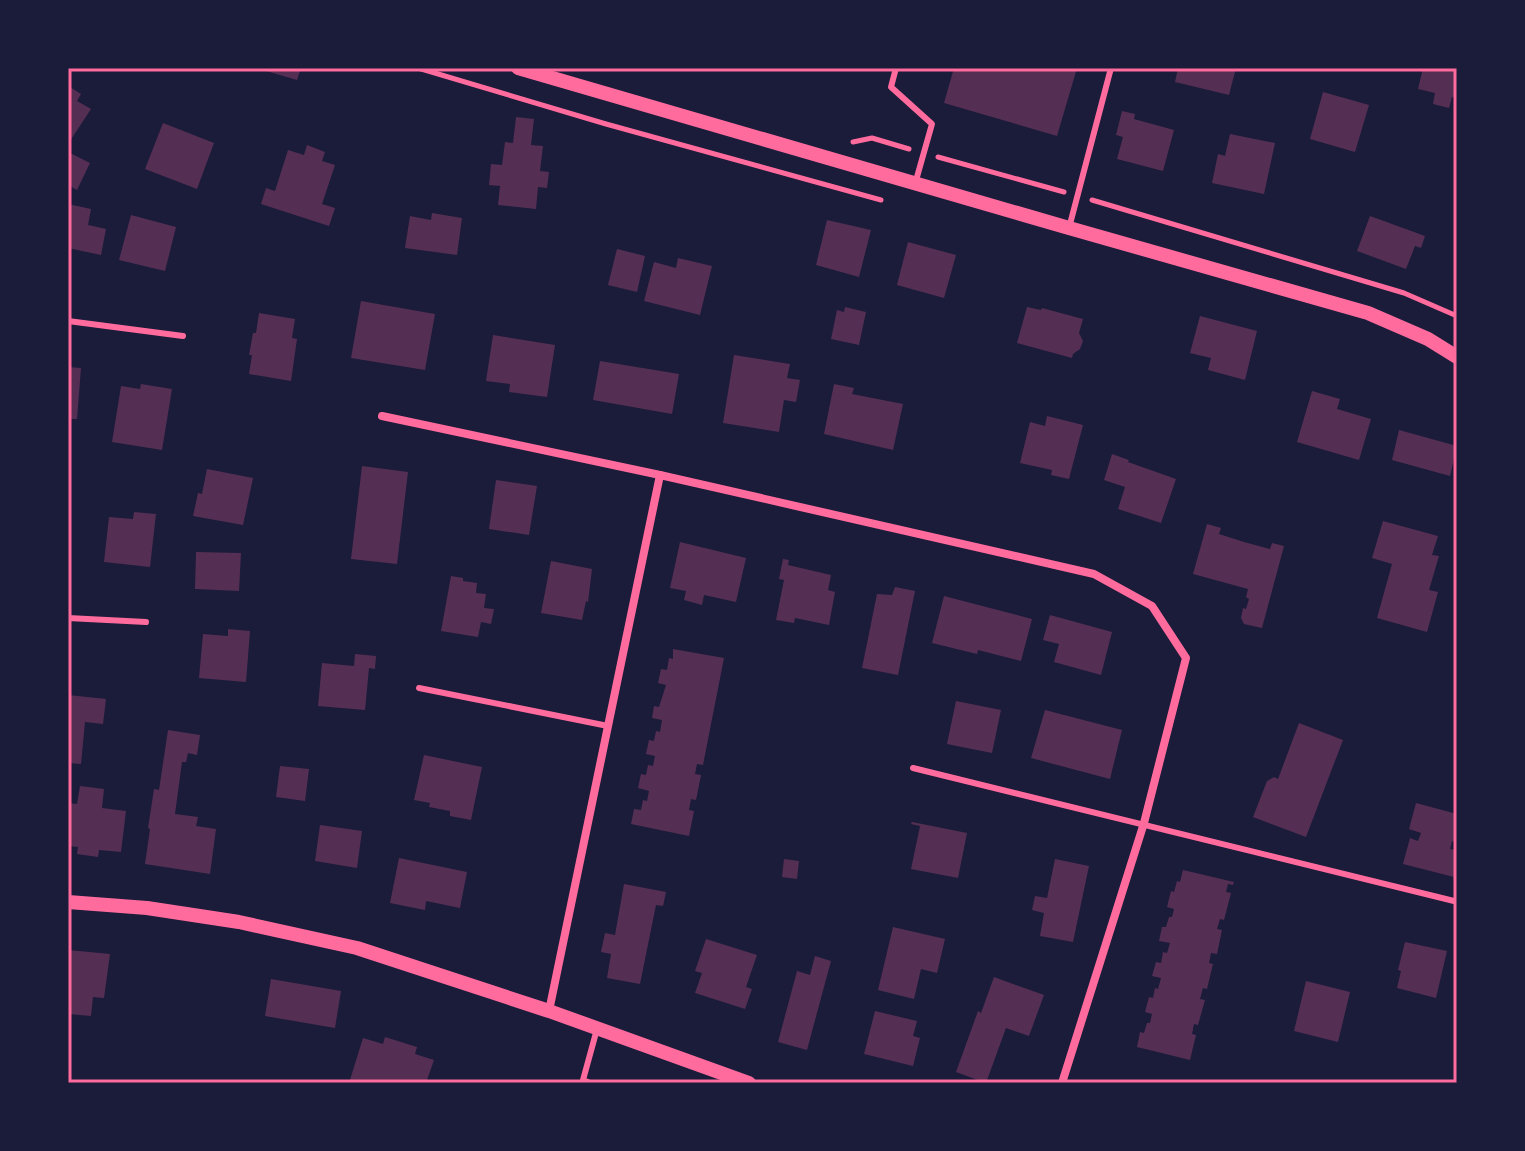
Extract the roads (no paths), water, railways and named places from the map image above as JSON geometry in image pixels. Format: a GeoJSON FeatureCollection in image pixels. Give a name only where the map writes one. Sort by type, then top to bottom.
{"type":"FeatureCollection","features":[{"type":"Feature","properties":{"kind":"street"},"geometry":{"type":"LineString","coordinates":[[518,68],[1368,313],[1428,339],[1457,357]]}},
{"type":"Feature","properties":{"kind":"street"},"geometry":{"type":"LineString","coordinates":[[382,416],[660,475],[1094,574],[1152,606],[1186,658],[1144,823],[1062,1083]]}},
{"type":"Feature","properties":{"kind":"street"},"geometry":{"type":"LineString","coordinates":[[549,1011],[660,475]]}},
{"type":"Feature","properties":{"kind":"street"},"geometry":{"type":"LineString","coordinates":[[68,902],[147,908],[239,922],[343,945],[549,1011],[728,1079],[749,1083]]}},
{"type":"Feature","properties":{"kind":"lane"},"geometry":{"type":"LineString","coordinates":[[896,68],[891,87],[932,124],[915,184]]}},
{"type":"Feature","properties":{"kind":"lane"},"geometry":{"type":"LineString","coordinates":[[1069,228],[1111,68]]}},
{"type":"Feature","properties":{"kind":"lane"},"geometry":{"type":"LineString","coordinates":[[68,321],[183,336]]}},
{"type":"Feature","properties":{"kind":"lane"},"geometry":{"type":"LineString","coordinates":[[68,618],[146,622]]}},
{"type":"Feature","properties":{"kind":"lane"},"geometry":{"type":"LineString","coordinates":[[419,688],[608,726]]}},
{"type":"Feature","properties":{"kind":"lane"},"geometry":{"type":"LineString","coordinates":[[913,768],[1454,901]]}},
{"type":"Feature","properties":{"kind":"lane"},"geometry":{"type":"LineString","coordinates":[[590,1083],[583,1080],[597,1029]]}}]}
